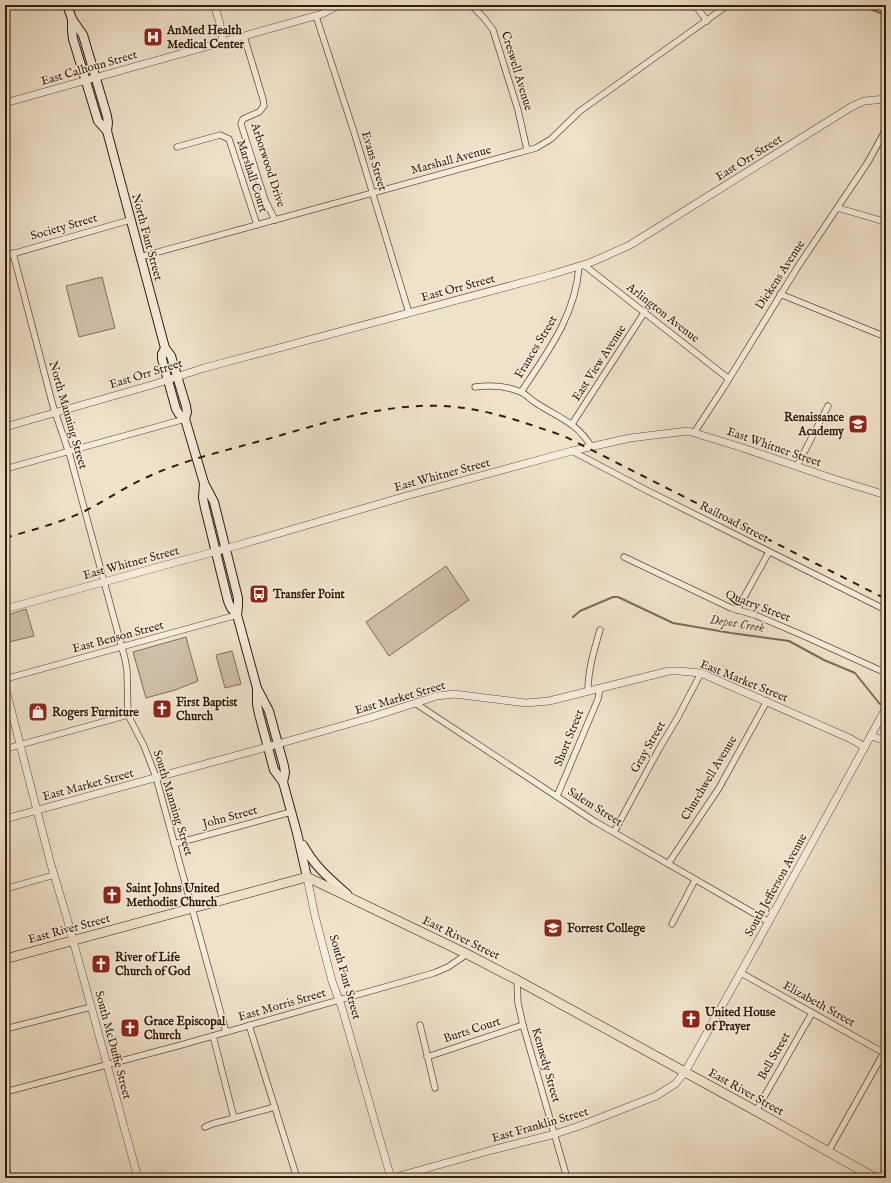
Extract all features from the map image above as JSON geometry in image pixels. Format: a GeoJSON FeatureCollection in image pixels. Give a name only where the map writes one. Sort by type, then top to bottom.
{"type":"FeatureCollection","features":[{"type":"Feature","properties":{"kind":"main road","name":"North Fant Street"},"geometry":{"type":"LineString","coordinates":[[67,5],[72,19],[83,35],[108,116],[107,132],[140,257],[165,348],[171,356],[186,406],[187,412],[185,419],[204,484],[214,502],[226,548]]}},
{"type":"Feature","properties":{"kind":"main road","name":"North Fant Street"},"geometry":{"type":"LineString","coordinates":[[72,19],[73,39],[87,80],[98,120],[107,132]]}},
{"type":"Feature","properties":{"kind":"main road","name":"North Fant Street"},"geometry":{"type":"LineString","coordinates":[[165,348],[162,354],[162,359],[176,409],[185,419]]}},
{"type":"Feature","properties":{"kind":"main road","name":"North Fant Street"},"geometry":{"type":"LineString","coordinates":[[204,484],[203,498],[216,551]]}},
{"type":"Feature","properties":{"kind":"main road","name":"South Fant Street"},"geometry":{"type":"LineString","coordinates":[[226,548],[238,598],[237,615],[257,688],[269,711],[284,766],[285,773],[283,782]]}},
{"type":"Feature","properties":{"kind":"main road","name":"South Fant Street"},"geometry":{"type":"LineString","coordinates":[[216,551],[228,601],[231,608],[237,615]]}},
{"type":"Feature","properties":{"kind":"main road","name":"South Fant Street"},"geometry":{"type":"LineString","coordinates":[[257,688],[258,714],[274,770],[283,782],[307,877]]}},
{"type":"Feature","properties":{"kind":"main road"},"geometry":{"type":"LineString","coordinates":[[297,833],[318,868],[352,898]]}},
{"type":"Feature","properties":{"kind":"main road","name":"East River Street"},"geometry":{"type":"LineString","coordinates":[[5,959],[307,877],[467,954],[517,980],[875,1178]]}},
{"type":"Feature","properties":{"kind":"main road"},"geometry":{"type":"LineString","coordinates":[[5,1170],[7,1178]]}},
{"type":"Feature","properties":{"kind":"street"},"geometry":{"type":"LineString","coordinates":[[214,5],[219,20],[223,41]]}},
{"type":"Feature","properties":{"kind":"street","name":"East Calhoun Street"},"geometry":{"type":"LineString","coordinates":[[5,103],[316,16],[339,5]]}},
{"type":"Feature","properties":{"kind":"street","name":"Creswell Avenue"},"geometry":{"type":"LineString","coordinates":[[471,5],[493,30],[518,110],[527,150]]}},
{"type":"Feature","properties":{"kind":"street"},"geometry":{"type":"LineString","coordinates":[[695,5],[707,20]]}},
{"type":"Feature","properties":{"kind":"street","name":"Marshall Avenue"},"geometry":{"type":"LineString","coordinates":[[140,257],[536,148],[551,139],[580,111],[728,5]]}},
{"type":"Feature","properties":{"kind":"street","name":"Evans Street"},"geometry":{"type":"LineString","coordinates":[[316,16],[354,132],[409,313]]}},
{"type":"Feature","properties":{"kind":"street","name":"Arborwood Drive"},"geometry":{"type":"LineString","coordinates":[[244,36],[264,106],[259,112],[243,119],[241,124],[265,200],[276,220]]}},
{"type":"Feature","properties":{"kind":"street","name":"East Orr Street"},"geometry":{"type":"LineString","coordinates":[[5,427],[177,376],[581,265],[630,245],[851,107],[864,101],[886,99]]}},
{"type":"Feature","properties":{"kind":"street","name":"Dickens Avenue"},"geometry":{"type":"LineString","coordinates":[[694,433],[729,379],[780,294],[868,162],[886,129]]}},
{"type":"Feature","properties":{"kind":"street","name":"Marshall Court"},"geometry":{"type":"LineString","coordinates":[[177,147],[220,136],[229,139],[257,225]]}},
{"type":"Feature","properties":{"kind":"street"},"geometry":{"type":"LineString","coordinates":[[838,208],[886,222]]}},
{"type":"Feature","properties":{"kind":"street","name":"Society Street"},"geometry":{"type":"LineString","coordinates":[[5,256],[130,220]]}},
{"type":"Feature","properties":{"kind":"street","name":"North Manning Street"},"geometry":{"type":"LineString","coordinates":[[13,253],[53,406],[68,451],[104,582]]}},
{"type":"Feature","properties":{"kind":"street","name":"Arlington Avenue"},"geometry":{"type":"LineString","coordinates":[[581,265],[729,379]]}},
{"type":"Feature","properties":{"kind":"street","name":"Frances Street"},"geometry":{"type":"LineString","coordinates":[[521,392],[556,339],[568,316],[578,283],[581,265]]}},
{"type":"Feature","properties":{"kind":"street"},"geometry":{"type":"LineString","coordinates":[[780,294],[886,337]]}},
{"type":"Feature","properties":{"kind":"street","name":"East View Avenue"},"geometry":{"type":"LineString","coordinates":[[572,424],[644,313]]}},
{"type":"Feature","properties":{"kind":"street","name":"Frances Street"},"geometry":{"type":"LineString","coordinates":[[475,387],[502,387],[521,392],[536,403],[572,424],[584,434],[591,446]]}},
{"type":"Feature","properties":{"kind":"street"},"geometry":{"type":"LineString","coordinates":[[797,466],[828,406]]}},
{"type":"Feature","properties":{"kind":"street"},"geometry":{"type":"LineString","coordinates":[[5,468],[185,419]]}},
{"type":"Feature","properties":{"kind":"street","name":"East Whitner Street"},"geometry":{"type":"LineString","coordinates":[[5,609],[216,551],[406,496],[591,446],[630,438],[688,431],[886,495]]}},
{"type":"Feature","properties":{"kind":"street","name":"Railroad Street"},"geometry":{"type":"LineString","coordinates":[[572,451],[886,610]]}},
{"type":"Feature","properties":{"kind":"street"},"geometry":{"type":"LineString","coordinates":[[737,610],[769,552]]}},
{"type":"Feature","properties":{"kind":"street","name":"Quarry Street"},"geometry":{"type":"LineString","coordinates":[[624,557],[731,608],[755,615],[886,673]]}},
{"type":"Feature","properties":{"kind":"street","name":"South Manning Street"},"geometry":{"type":"LineString","coordinates":[[104,582],[127,670],[128,716],[144,746],[156,778],[226,1032]]}},
{"type":"Feature","properties":{"kind":"street","name":"East Benson Street"},"geometry":{"type":"LineString","coordinates":[[5,679],[237,615]]}},
{"type":"Feature","properties":{"kind":"street"},"geometry":{"type":"LineString","coordinates":[[588,691],[591,662],[600,630]]}},
{"type":"Feature","properties":{"kind":"street","name":"East Market Street"},"geometry":{"type":"LineString","coordinates":[[5,819],[268,747],[437,696],[454,694],[515,703],[532,703],[549,701],[669,672],[679,671],[700,673],[767,701],[849,738],[865,747]]}},
{"type":"Feature","properties":{"kind":"street","name":"Gray Street"},"geometry":{"type":"LineString","coordinates":[[614,832],[678,717],[700,673]]}},
{"type":"Feature","properties":{"kind":"street","name":"South McDuffie Street"},"geometry":{"type":"LineString","coordinates":[[5,686],[54,875],[138,1178]]}},
{"type":"Feature","properties":{"kind":"street","name":"Short Street"},"geometry":{"type":"LineString","coordinates":[[557,796],[598,699],[600,688]]}},
{"type":"Feature","properties":{"kind":"street","name":"Churchwell Avenue"},"geometry":{"type":"LineString","coordinates":[[668,864],[719,788],[767,701]]}},
{"type":"Feature","properties":{"kind":"street","name":"Salem Street"},"geometry":{"type":"LineString","coordinates":[[415,703],[614,832],[769,922]]}},
{"type":"Feature","properties":{"kind":"street","name":"South Jefferson Avenue"},"geometry":{"type":"LineString","coordinates":[[685,1072],[741,973],[885,709]]}},
{"type":"Feature","properties":{"kind":"street"},"geometry":{"type":"LineString","coordinates":[[5,749],[128,716]]}},
{"type":"Feature","properties":{"kind":"street"},"geometry":{"type":"LineString","coordinates":[[871,736],[886,741]]}},
{"type":"Feature","properties":{"kind":"street","name":"John Street"},"geometry":{"type":"LineString","coordinates":[[174,844],[291,812]]}},
{"type":"Feature","properties":{"kind":"street"},"geometry":{"type":"LineString","coordinates":[[5,889],[54,875]]}},
{"type":"Feature","properties":{"kind":"street","name":"South Fant Street"},"geometry":{"type":"LineString","coordinates":[[307,877],[315,916],[338,1000],[342,1008],[391,1178]]}},
{"type":"Feature","properties":{"kind":"street"},"geometry":{"type":"LineString","coordinates":[[672,924],[695,880]]}},
{"type":"Feature","properties":{"kind":"street","name":"East Morris Street"},"geometry":{"type":"LineString","coordinates":[[5,1092],[213,1036],[434,973],[458,962],[467,954]]}},
{"type":"Feature","properties":{"kind":"street","name":"Elizabeth Street"},"geometry":{"type":"LineString","coordinates":[[741,973],[885,1052]]}},
{"type":"Feature","properties":{"kind":"street","name":"Kennedy Street"},"geometry":{"type":"LineString","coordinates":[[517,980],[518,1003],[567,1178]]}},
{"type":"Feature","properties":{"kind":"street"},"geometry":{"type":"LineString","coordinates":[[5,1030],[91,1007]]}},
{"type":"Feature","properties":{"kind":"street","name":"Bell Street"},"geometry":{"type":"LineString","coordinates":[[756,1111],[812,1013]]}},
{"type":"Feature","properties":{"kind":"street"},"geometry":{"type":"LineString","coordinates":[[249,1025],[297,1178]]}},
{"type":"Feature","properties":{"kind":"street"},"geometry":{"type":"LineString","coordinates":[[420,1025],[435,1088]]}},
{"type":"Feature","properties":{"kind":"street","name":"Burts Court"},"geometry":{"type":"LineString","coordinates":[[427,1057],[524,1025]]}},
{"type":"Feature","properties":{"kind":"street"},"geometry":{"type":"LineString","coordinates":[[213,1036],[234,1118]]}},
{"type":"Feature","properties":{"kind":"street"},"geometry":{"type":"LineString","coordinates":[[828,1152],[885,1052]]}},
{"type":"Feature","properties":{"kind":"street","name":"East Franklin Street"},"geometry":{"type":"LineString","coordinates":[[391,1178],[554,1134],[601,1118],[656,1096],[675,1084],[685,1072]]}},
{"type":"Feature","properties":{"kind":"street"},"geometry":{"type":"LineString","coordinates":[[205,1127],[275,1107]]}},
{"type":"Feature","properties":{"kind":"shaded area"},"geometry":{"type":"Polygon","coordinates":[[[102,277],[115,328],[79,337],[66,286],[102,277]]]}},
{"type":"Feature","properties":{"kind":"shaded area"},"geometry":{"type":"Polygon","coordinates":[[[446,566],[469,600],[389,656],[366,622],[446,566]]]}},
{"type":"Feature","properties":{"kind":"shaded area"},"geometry":{"type":"Polygon","coordinates":[[[26,609],[34,636],[5,643],[5,616],[26,609]]]}},
{"type":"Feature","properties":{"kind":"shaded area"},"geometry":{"type":"Polygon","coordinates":[[[186,637],[198,681],[175,690],[146,698],[133,652],[186,637]]]}},
{"type":"Feature","properties":{"kind":"shaded area"},"geometry":{"type":"Polygon","coordinates":[[[232,651],[241,684],[225,688],[216,655],[232,651]]]}},
{"type":"Feature","properties":{"kind":"waterway"},"geometry":{"type":"LineString","coordinates":[[859,5],[886,15]]}},
{"type":"Feature","properties":{"kind":"waterway","name":"Depot Creek"},"geometry":{"type":"LineString","coordinates":[[573,617],[580,611],[613,597],[618,597],[673,623],[789,641],[824,660],[855,673],[879,703],[885,708]]}},
{"type":"Feature","properties":{"kind":"railway"},"geometry":{"type":"LineString","coordinates":[[5,538],[66,519],[85,511],[145,478],[208,455],[358,414],[407,407],[456,407],[497,415],[564,436],[886,599]]}},
{"type":"Feature","properties":{"kind":"place","name":"AnMed Health Medical Center"},"geometry":{"type":"Point","coordinates":[153,37]}},
{"type":"Feature","properties":{"kind":"place","name":"Renaissance Academy"},"geometry":{"type":"Point","coordinates":[858,424]}},
{"type":"Feature","properties":{"kind":"place","name":"Transfer Point"},"geometry":{"type":"Point","coordinates":[259,594]}},
{"type":"Feature","properties":{"kind":"place","name":"First Baptist Church"},"geometry":{"type":"Point","coordinates":[162,709]}},
{"type":"Feature","properties":{"kind":"place","name":"Rogers Furniture"},"geometry":{"type":"Point","coordinates":[38,712]}},
{"type":"Feature","properties":{"kind":"place","name":"Saint Johns United Methodist Church"},"geometry":{"type":"Point","coordinates":[112,895]}},
{"type":"Feature","properties":{"kind":"place","name":"Forrest College"},"geometry":{"type":"Point","coordinates":[553,928]}},
{"type":"Feature","properties":{"kind":"place","name":"River of Life Church of God"},"geometry":{"type":"Point","coordinates":[101,964]}},
{"type":"Feature","properties":{"kind":"place","name":"United House of Prayer"},"geometry":{"type":"Point","coordinates":[691,1019]}},
{"type":"Feature","properties":{"kind":"place","name":"Grace Episcopal Church"},"geometry":{"type":"Point","coordinates":[130,1028]}}]}
